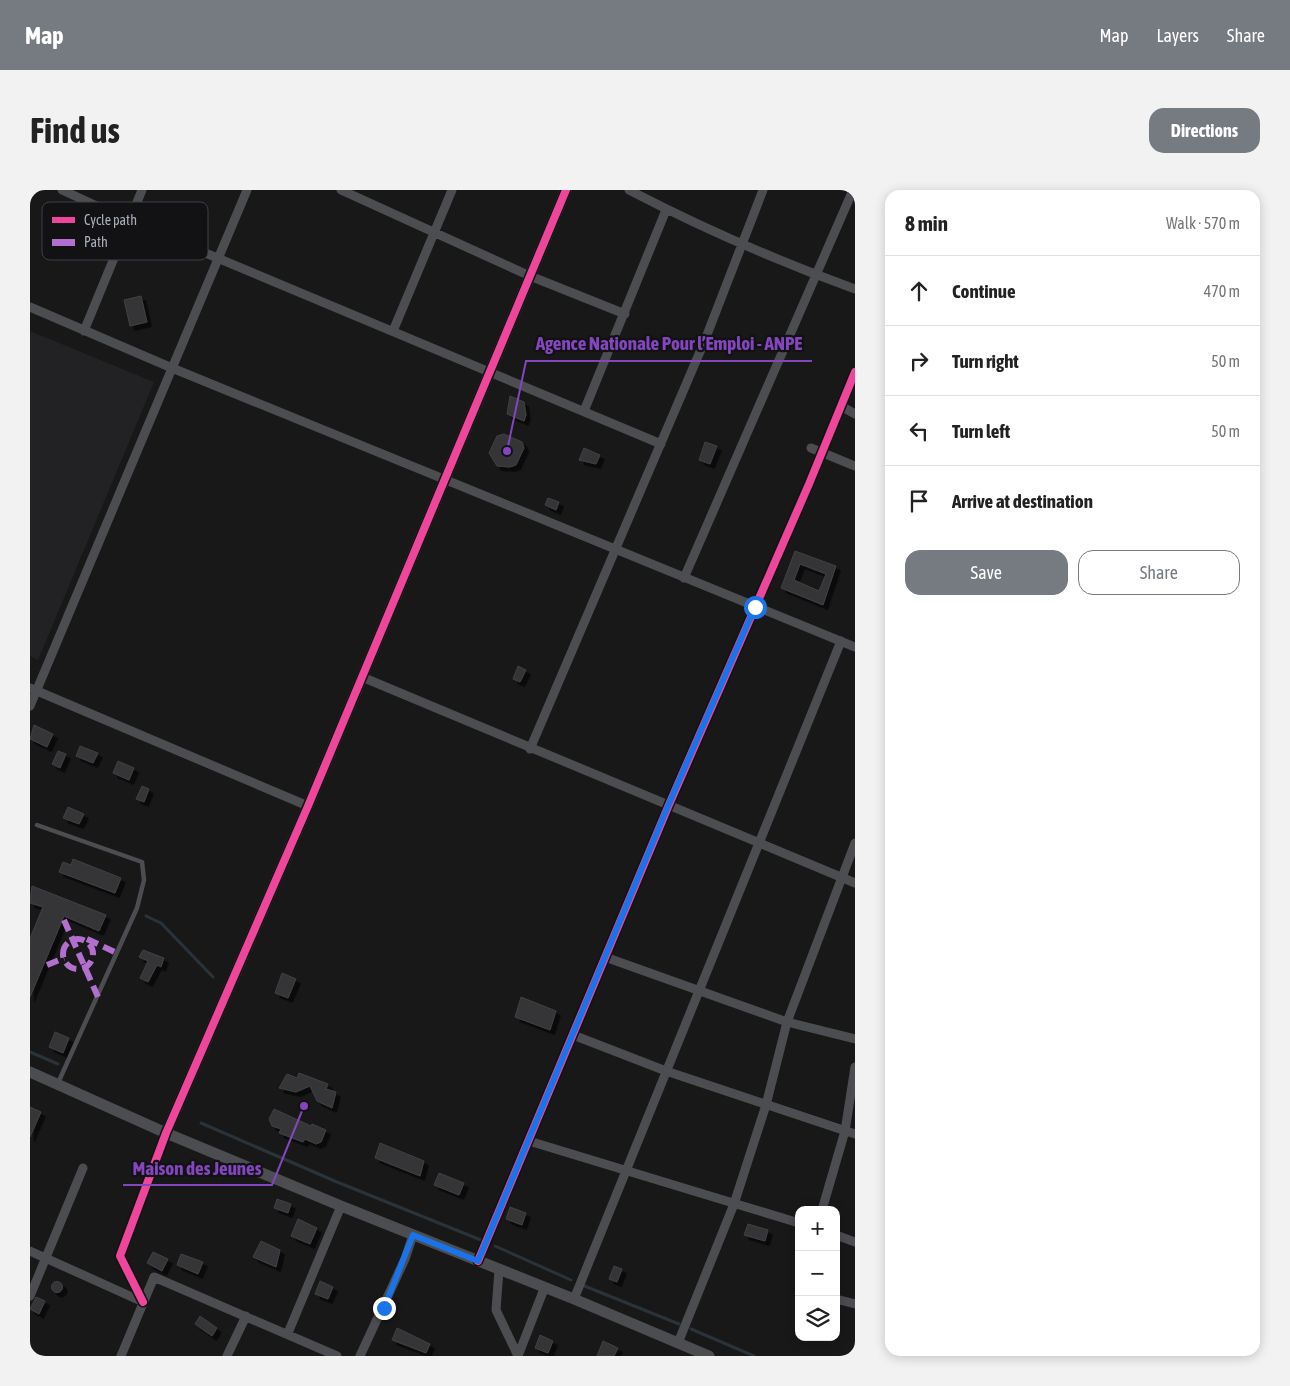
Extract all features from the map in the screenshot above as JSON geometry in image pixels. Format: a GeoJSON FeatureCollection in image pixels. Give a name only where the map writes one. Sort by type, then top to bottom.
{"type":"FeatureCollection","features":[{"type":"Feature","properties":{"kind":"street"},"geometry":{"type":"LineString","coordinates":[[62,190],[88,202]]}},
{"type":"Feature","properties":{"kind":"street"},"geometry":{"type":"LineString","coordinates":[[137,202],[142,190]]}},
{"type":"Feature","properties":{"kind":"street"},"geometry":{"type":"LineString","coordinates":[[30,706],[33,689],[247,190]]}},
{"type":"Feature","properties":{"kind":"street"},"geometry":{"type":"LineString","coordinates":[[341,190],[530,276],[624,314]]}},
{"type":"Feature","properties":{"kind":"street"},"geometry":{"type":"LineString","coordinates":[[394,331],[452,190]]}},
{"type":"Feature","properties":{"kind":"street"},"geometry":{"type":"LineString","coordinates":[[144,1302],[120,1256],[166,1132],[308,806],[566,190]]}},
{"type":"Feature","properties":{"kind":"street"},"geometry":{"type":"LineString","coordinates":[[629,190],[666,210],[816,275],[855,289]]}},
{"type":"Feature","properties":{"kind":"street"},"geometry":{"type":"LineString","coordinates":[[530,749],[617,550],[763,190]]}},
{"type":"Feature","properties":{"kind":"street"},"geometry":{"type":"LineString","coordinates":[[684,578],[853,190]]}},
{"type":"Feature","properties":{"kind":"street"},"geometry":{"type":"LineString","coordinates":[[584,411],[666,210]]}},
{"type":"Feature","properties":{"kind":"street"},"geometry":{"type":"LineString","coordinates":[[208,254],[661,444]]}},
{"type":"Feature","properties":{"kind":"street"},"geometry":{"type":"LineString","coordinates":[[84,331],[113,260]]}},
{"type":"Feature","properties":{"kind":"street"},"geometry":{"type":"LineString","coordinates":[[30,307],[172,368],[855,647]]}},
{"type":"Feature","properties":{"kind":"street"},"geometry":{"type":"LineString","coordinates":[[478,1261],[668,806],[855,372]]}},
{"type":"Feature","properties":{"kind":"street"},"geometry":{"type":"LineString","coordinates":[[841,406],[855,414]]}},
{"type":"Feature","properties":{"kind":"street"},"geometry":{"type":"LineString","coordinates":[[811,448],[855,466]]}},
{"type":"Feature","properties":{"kind":"street"},"geometry":{"type":"LineString","coordinates":[[574,1299],[841,641]]}},
{"type":"Feature","properties":{"kind":"street"},"geometry":{"type":"LineString","coordinates":[[362,677],[530,749],[855,883]]}},
{"type":"Feature","properties":{"kind":"street"},"geometry":{"type":"LineString","coordinates":[[33,689],[308,806]]}},
{"type":"Feature","properties":{"kind":"street"},"geometry":{"type":"LineString","coordinates":[[678,1343],[734,1204],[766,1105],[787,1022],[855,844]]}},
{"type":"Feature","properties":{"kind":"street"},"geometry":{"type":"LineString","coordinates":[[605,957],[787,1022],[855,1039]]}},
{"type":"Feature","properties":{"kind":"street"},"geometry":{"type":"LineString","coordinates":[[573,1035],[666,1071],[855,1134]]}},
{"type":"Feature","properties":{"kind":"street"},"geometry":{"type":"LineString","coordinates":[[823,1206],[845,1131],[855,1067]]}},
{"type":"Feature","properties":{"kind":"street"},"geometry":{"type":"LineString","coordinates":[[30,1072],[341,1206],[574,1299],[709,1356]]}},
{"type":"Feature","properties":{"kind":"street"},"geometry":{"type":"LineString","coordinates":[[529,1141],[627,1169],[795,1222]]}},
{"type":"Feature","properties":{"kind":"street"},"geometry":{"type":"LineString","coordinates":[[30,1296],[83,1168]]}},
{"type":"Feature","properties":{"kind":"street"},"geometry":{"type":"LineString","coordinates":[[288,1333],[341,1206]]}},
{"type":"Feature","properties":{"kind":"street"},"geometry":{"type":"LineString","coordinates":[[360,1356],[405,1259],[413,1235]]}},
{"type":"Feature","properties":{"kind":"street"},"geometry":{"type":"LineString","coordinates":[[840,1236],[855,1242]]}},
{"type":"Feature","properties":{"kind":"street"},"geometry":{"type":"LineString","coordinates":[[30,1251],[144,1302]]}},
{"type":"Feature","properties":{"kind":"street"},"geometry":{"type":"LineString","coordinates":[[500,1270],[496,1310],[518,1356]]}},
{"type":"Feature","properties":{"kind":"street"},"geometry":{"type":"LineString","coordinates":[[121,1356],[154,1277],[288,1333],[336,1356]]}},
{"type":"Feature","properties":{"kind":"street"},"geometry":{"type":"LineString","coordinates":[[518,1356],[544,1288]]}},
{"type":"Feature","properties":{"kind":"street"},"geometry":{"type":"LineString","coordinates":[[840,1300],[855,1304]]}},
{"type":"Feature","properties":{"kind":"street"},"geometry":{"type":"LineString","coordinates":[[227,1356],[246,1316]]}},
{"type":"Feature","properties":{"kind":"lane"},"geometry":{"type":"LineString","coordinates":[[37,825],[142,862],[144,880],[137,908],[58,1083]]}},
{"type":"Feature","properties":{"kind":"shaded area"},"geometry":{"type":"Polygon","coordinates":[[[30,331],[154,382],[38,660],[30,656],[30,331]]]}},
{"type":"Feature","properties":{"kind":"building"},"geometry":{"type":"Polygon","coordinates":[[[141,296],[147,322],[130,326],[124,300],[141,296]]]}},
{"type":"Feature","properties":{"kind":"building"},"geometry":{"type":"Polygon","coordinates":[[[510,396],[524,402],[526,415],[524,421],[507,414],[510,396]]]}},
{"type":"Feature","properties":{"kind":"building"},"geometry":{"type":"Polygon","coordinates":[[[504,434],[522,442],[524,448],[516,465],[510,467],[497,466],[489,453],[497,436],[504,434]]]}},
{"type":"Feature","properties":{"kind":"building"},"geometry":{"type":"Polygon","coordinates":[[[705,442],[717,446],[710,464],[699,460],[705,442]]]}},
{"type":"Feature","properties":{"kind":"building"},"geometry":{"type":"Polygon","coordinates":[[[584,448],[600,455],[596,464],[579,460],[584,448]]]}},
{"type":"Feature","properties":{"kind":"building"},"geometry":{"type":"Polygon","coordinates":[[[548,498],[559,502],[556,510],[545,505],[548,498]]]}},
{"type":"Feature","properties":{"kind":"building"},"geometry":{"type":"Polygon","coordinates":[[[795,551],[836,566],[823,605],[781,588],[795,551]],[[800,564],[794,580],[819,591],[826,574],[800,564]]]}},
{"type":"Feature","properties":{"kind":"building"},"geometry":{"type":"Polygon","coordinates":[[[518,666],[526,670],[520,682],[513,679],[518,666]]]}},
{"type":"Feature","properties":{"kind":"building"},"geometry":{"type":"Polygon","coordinates":[[[34,725],[53,734],[47,747],[30,739],[34,725]]]}},
{"type":"Feature","properties":{"kind":"building"},"geometry":{"type":"Polygon","coordinates":[[[80,746],[98,753],[93,763],[76,756],[80,746]]]}},
{"type":"Feature","properties":{"kind":"building"},"geometry":{"type":"Polygon","coordinates":[[[58,751],[66,754],[60,768],[52,764],[58,751]]]}},
{"type":"Feature","properties":{"kind":"building"},"geometry":{"type":"Polygon","coordinates":[[[118,761],[134,768],[129,780],[113,773],[118,761]]]}},
{"type":"Feature","properties":{"kind":"building"},"geometry":{"type":"Polygon","coordinates":[[[142,786],[149,789],[144,802],[136,799],[142,786]]]}},
{"type":"Feature","properties":{"kind":"building"},"geometry":{"type":"Polygon","coordinates":[[[68,807],[84,814],[79,824],[63,818],[68,807]]]}},
{"type":"Feature","properties":{"kind":"building"},"geometry":{"type":"Polygon","coordinates":[[[73,859],[121,878],[115,893],[59,872],[63,862],[71,865],[73,859]]]}},
{"type":"Feature","properties":{"kind":"building"},"geometry":{"type":"Polygon","coordinates":[[[32,886],[106,915],[99,931],[64,916],[30,997],[30,938],[43,907],[30,903],[32,886]]]}},
{"type":"Feature","properties":{"kind":"building"},"geometry":{"type":"Polygon","coordinates":[[[143,950],[164,958],[161,967],[157,965],[148,982],[140,978],[148,961],[139,957],[143,950]]]}},
{"type":"Feature","properties":{"kind":"building"},"geometry":{"type":"Polygon","coordinates":[[[282,973],[296,979],[288,998],[275,993],[282,973]]]}},
{"type":"Feature","properties":{"kind":"building"},"geometry":{"type":"Polygon","coordinates":[[[521,997],[556,1011],[550,1030],[515,1017],[521,997]]]}},
{"type":"Feature","properties":{"kind":"building"},"geometry":{"type":"Polygon","coordinates":[[[55,1032],[69,1038],[63,1053],[49,1047],[55,1032]]]}},
{"type":"Feature","properties":{"kind":"building"},"geometry":{"type":"Polygon","coordinates":[[[299,1073],[328,1084],[326,1089],[336,1092],[332,1108],[317,1101],[310,1086],[296,1092],[279,1088],[287,1074],[297,1078],[299,1073]]]}},
{"type":"Feature","properties":{"kind":"building"},"geometry":{"type":"Polygon","coordinates":[[[30,1107],[41,1112],[30,1137],[30,1107]]]}},
{"type":"Feature","properties":{"kind":"building"},"geometry":{"type":"Polygon","coordinates":[[[274,1109],[311,1126],[312,1124],[326,1130],[321,1142],[316,1144],[305,1139],[303,1142],[279,1133],[281,1129],[272,1126],[269,1119],[274,1109]]]}},
{"type":"Feature","properties":{"kind":"building"},"geometry":{"type":"Polygon","coordinates":[[[380,1143],[424,1161],[420,1176],[375,1158],[380,1143]]]}},
{"type":"Feature","properties":{"kind":"building"},"geometry":{"type":"Polygon","coordinates":[[[439,1173],[464,1183],[459,1195],[434,1185],[439,1173]]]}},
{"type":"Feature","properties":{"kind":"building"},"geometry":{"type":"Polygon","coordinates":[[[277,1199],[291,1204],[288,1213],[274,1208],[277,1199]]]}},
{"type":"Feature","properties":{"kind":"building"},"geometry":{"type":"Polygon","coordinates":[[[510,1207],[526,1213],[522,1225],[506,1219],[510,1207]]]}},
{"type":"Feature","properties":{"kind":"building"},"geometry":{"type":"Polygon","coordinates":[[[298,1219],[317,1228],[310,1244],[291,1236],[298,1219]]]}},
{"type":"Feature","properties":{"kind":"building"},"geometry":{"type":"Polygon","coordinates":[[[748,1224],[768,1230],[765,1241],[744,1235],[748,1224]]]}},
{"type":"Feature","properties":{"kind":"building"},"geometry":{"type":"Polygon","coordinates":[[[261,1241],[280,1250],[276,1267],[253,1257],[261,1241]]]}},
{"type":"Feature","properties":{"kind":"building"},"geometry":{"type":"Polygon","coordinates":[[[153,1252],[168,1259],[162,1271],[147,1263],[153,1252]]]}},
{"type":"Feature","properties":{"kind":"building"},"geometry":{"type":"Polygon","coordinates":[[[181,1254],[203,1262],[198,1274],[177,1265],[181,1254]]]}},
{"type":"Feature","properties":{"kind":"building"},"geometry":{"type":"Polygon","coordinates":[[[614,1266],[622,1269],[617,1282],[609,1279],[614,1266]]]}},
{"type":"Feature","properties":{"kind":"building"},"geometry":{"type":"Polygon","coordinates":[[[57,1281],[63,1287],[57,1293],[51,1287],[57,1281]]]}},
{"type":"Feature","properties":{"kind":"building"},"geometry":{"type":"Polygon","coordinates":[[[320,1281],[333,1287],[328,1299],[315,1294],[320,1281]]]}},
{"type":"Feature","properties":{"kind":"building"},"geometry":{"type":"Polygon","coordinates":[[[36,1297],[45,1301],[39,1314],[30,1309],[36,1297]]]}},
{"type":"Feature","properties":{"kind":"building"},"geometry":{"type":"Polygon","coordinates":[[[200,1316],[217,1328],[212,1336],[195,1324],[200,1316]]]}},
{"type":"Feature","properties":{"kind":"building"},"geometry":{"type":"Polygon","coordinates":[[[397,1328],[430,1344],[426,1353],[392,1340],[397,1328]]]}},
{"type":"Feature","properties":{"kind":"building"},"geometry":{"type":"Polygon","coordinates":[[[540,1335],[553,1341],[548,1353],[535,1348],[540,1335]]]}},
{"type":"Feature","properties":{"kind":"building"},"geometry":{"type":"Polygon","coordinates":[[[603,1341],[618,1348],[614,1356],[597,1356],[603,1341]]]}},
{"type":"Feature","properties":{"kind":"waterway"},"geometry":{"type":"LineString","coordinates":[[146,916],[161,923],[213,977]]}},
{"type":"Feature","properties":{"kind":"waterway"},"geometry":{"type":"LineString","coordinates":[[30,1052],[58,1064]]}},
{"type":"Feature","properties":{"kind":"waterway"},"geometry":{"type":"LineString","coordinates":[[201,1123],[337,1182],[481,1240]]}},
{"type":"Feature","properties":{"kind":"waterway"},"geometry":{"type":"LineString","coordinates":[[495,1246],[571,1280]]}},
{"type":"Feature","properties":{"kind":"waterway"},"geometry":{"type":"LineString","coordinates":[[582,1285],[679,1324]]}},
{"type":"Feature","properties":{"kind":"waterway"},"geometry":{"type":"LineString","coordinates":[[691,1329],[754,1356]]}},
{"type":"Feature","properties":{"kind":"marked path"},"geometry":{"type":"LineString","coordinates":[[64,920],[98,997]]}},
{"type":"Feature","properties":{"kind":"marked path"},"geometry":{"type":"LineString","coordinates":[[78,939],[88,944],[93,954],[88,964],[78,969],[68,964],[63,954],[68,944],[78,939]]}},
{"type":"Feature","properties":{"kind":"marked path"},"geometry":{"type":"LineString","coordinates":[[87,939],[117,953]]}},
{"type":"Feature","properties":{"kind":"marked path"},"geometry":{"type":"LineString","coordinates":[[47,965],[64,958]]}},
{"type":"Feature","properties":{"kind":"cycle path"},"geometry":{"type":"LineString","coordinates":[[143,1302],[120,1256],[166,1133],[308,806],[566,190]]}},
{"type":"Feature","properties":{"kind":"cycle path"},"geometry":{"type":"LineString","coordinates":[[478,1261],[668,807],[809,484],[855,372]]}},
{"type":"Feature","properties":{"kind":"place","name":"Agence Nationale Pour l’Emploi - ANPE"},"geometry":{"type":"Point","coordinates":[507,451]}},
{"type":"Feature","properties":{"kind":"place","name":"Maison des Jeunes"},"geometry":{"type":"Point","coordinates":[304,1106]}},
{"type":"Feature","properties":{"kind":"route"},"geometry":{"type":"LineString","coordinates":[[384,1308],[413,1235],[478,1261],[668,806],[755,607]]}}]}
